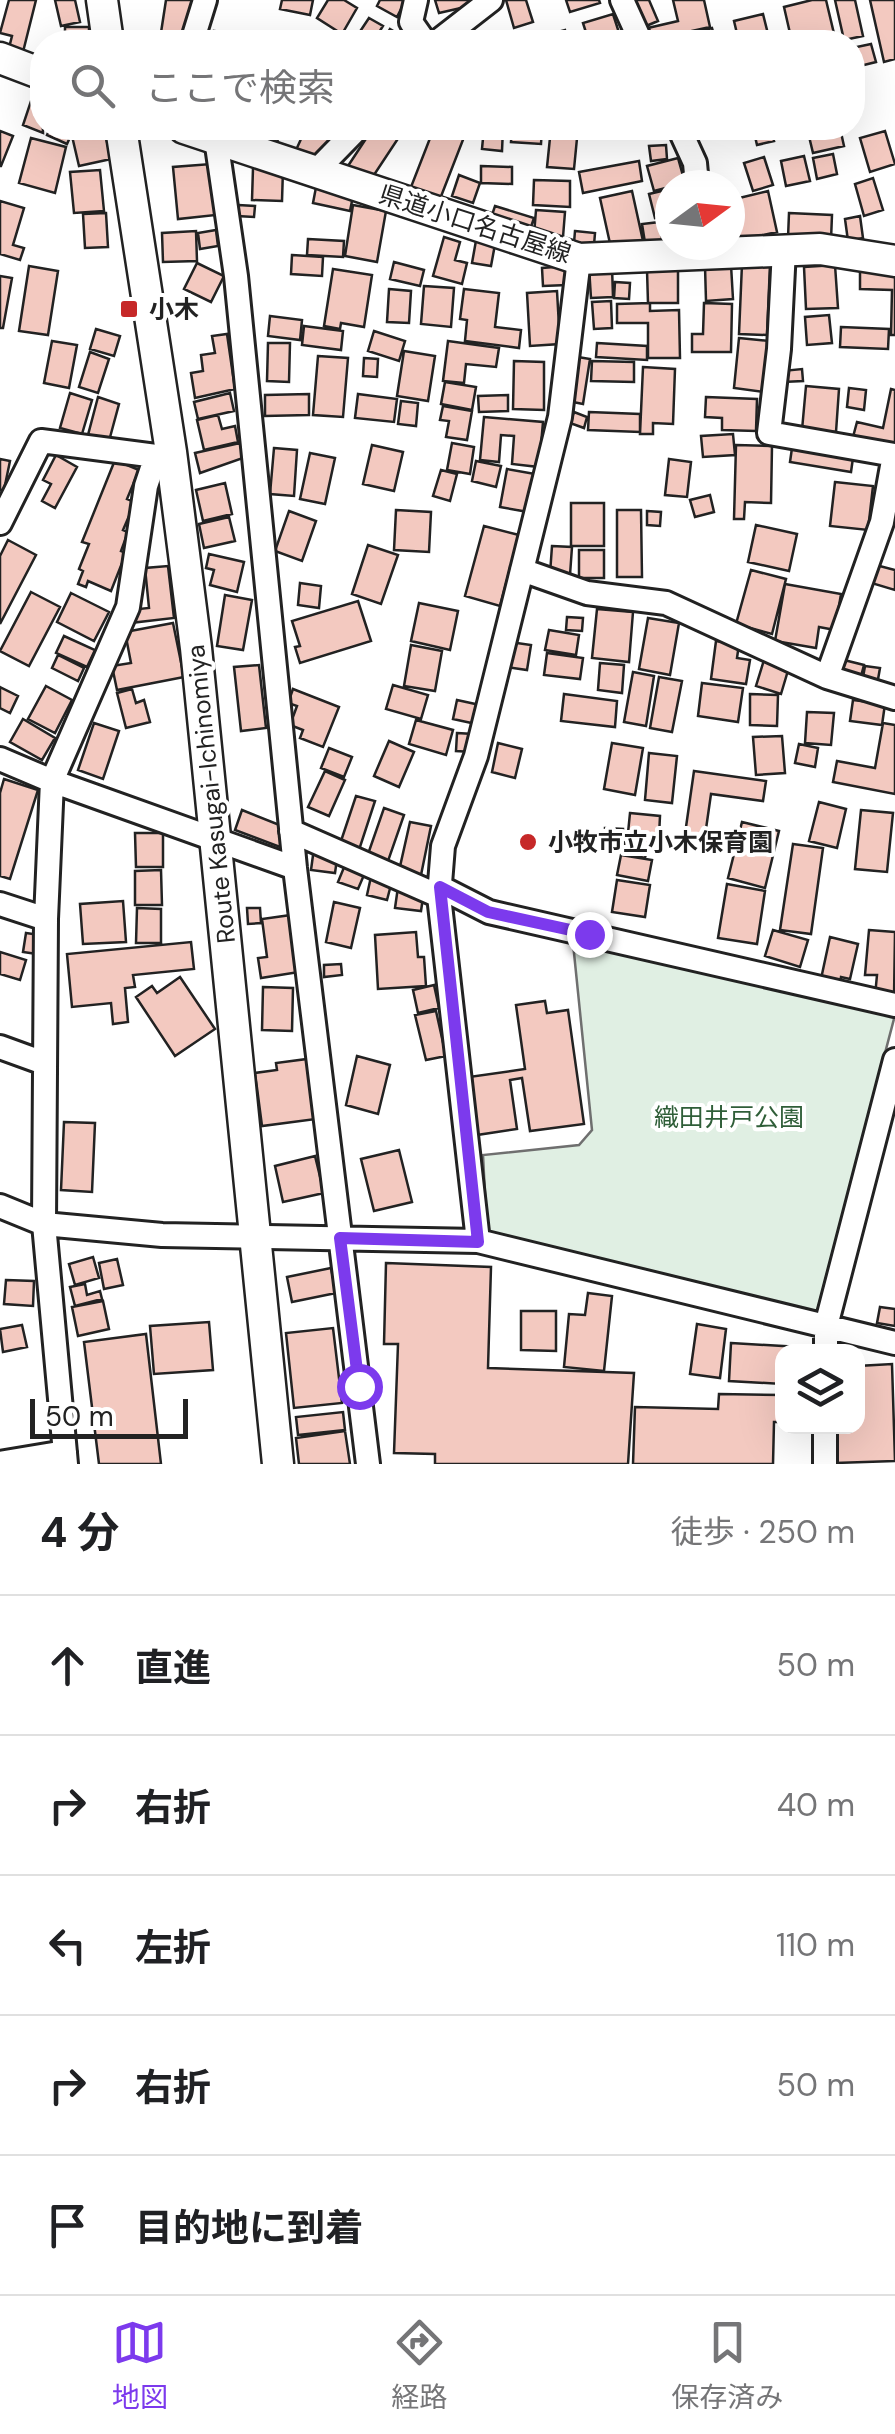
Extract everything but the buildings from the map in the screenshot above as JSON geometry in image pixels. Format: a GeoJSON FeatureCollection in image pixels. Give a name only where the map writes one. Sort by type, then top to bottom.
{"type":"FeatureCollection","features":[{"type":"Feature","properties":{"kind":"main road"},"geometry":{"type":"LineString","coordinates":[[102,0],[106,30]]}},
{"type":"Feature","properties":{"kind":"main road"},"geometry":{"type":"LineString","coordinates":[[0,58],[30,69]]}},
{"type":"Feature","properties":{"kind":"main road","name":"Route Kasugai-Ichinomiya"},"geometry":{"type":"LineString","coordinates":[[122,140],[164,454],[196,648],[278,1464]]}},
{"type":"Feature","properties":{"kind":"main road","name":"県道小口名古屋線"},"geometry":{"type":"LineString","coordinates":[[219,140],[578,259],[655,253]]}},
{"type":"Feature","properties":{"kind":"main road","name":"県道小口名古屋線"},"geometry":{"type":"LineString","coordinates":[[745,249],[820,249],[895,261]]}},
{"type":"Feature","properties":{"kind":"street"},"geometry":{"type":"LineString","coordinates":[[196,30],[205,0]]}},
{"type":"Feature","properties":{"kind":"street"},"geometry":{"type":"LineString","coordinates":[[416,0],[411,22],[417,30]]}},
{"type":"Feature","properties":{"kind":"street"},"geometry":{"type":"LineString","coordinates":[[452,30],[490,0]]}},
{"type":"Feature","properties":{"kind":"street"},"geometry":{"type":"LineString","coordinates":[[622,0],[635,30]]}},
{"type":"Feature","properties":{"kind":"street"},"geometry":{"type":"LineString","coordinates":[[216,140],[236,276],[296,868],[368,1464]]}},
{"type":"Feature","properties":{"kind":"street"},"geometry":{"type":"LineString","coordinates":[[316,172],[347,140]]}},
{"type":"Feature","properties":{"kind":"street"},"geometry":{"type":"LineString","coordinates":[[685,140],[696,170]]}},
{"type":"Feature","properties":{"kind":"street"},"geometry":{"type":"LineString","coordinates":[[784,249],[779,348],[769,433],[894,455],[892,491],[827,677]]}},
{"type":"Feature","properties":{"kind":"street"},"geometry":{"type":"LineString","coordinates":[[478,1242],[439,892],[443,846],[476,756],[560,417],[578,259]]}},
{"type":"Feature","properties":{"kind":"street"},"geometry":{"type":"LineString","coordinates":[[0,523],[41,441],[164,454],[146,486],[128,607],[52,781],[46,919],[44,1224],[65,1458],[0,1462]]}},
{"type":"Feature","properties":{"kind":"street"},"geometry":{"type":"LineString","coordinates":[[522,570],[587,593],[666,603],[827,677],[895,698]]}},
{"type":"Feature","properties":{"kind":"street"},"geometry":{"type":"LineString","coordinates":[[0,759],[296,868]]}},
{"type":"Feature","properties":{"kind":"street"},"geometry":{"type":"LineString","coordinates":[[292,831],[488,912],[895,1004]]}},
{"type":"Feature","properties":{"kind":"street"},"geometry":{"type":"LineString","coordinates":[[0,904],[46,919]]}},
{"type":"Feature","properties":{"kind":"street"},"geometry":{"type":"LineString","coordinates":[[0,1048],[44,1063]]}},
{"type":"Feature","properties":{"kind":"street"},"geometry":{"type":"LineString","coordinates":[[826,1344],[826,1326],[895,1060]]}},
{"type":"Feature","properties":{"kind":"street"},"geometry":{"type":"LineString","coordinates":[[0,1206],[44,1224],[162,1235],[478,1242],[895,1343]]}},
{"type":"Feature","properties":{"kind":"street"},"geometry":{"type":"LineString","coordinates":[[825,1434],[825,1464]]}},
{"type":"Feature","properties":{"kind":"green space","name":"織田井戸公園"},"geometry":{"type":"Polygon","coordinates":[[[573,943],[895,1015],[817,1312],[487,1234],[483,1155],[579,1145],[592,1130],[573,943]]]}},
{"type":"Feature","properties":{"kind":"place","name":"小木"},"geometry":{"type":"Point","coordinates":[129,309]}},
{"type":"Feature","properties":{"kind":"place","name":"小牧市立小木保育園"},"geometry":{"type":"Point","coordinates":[528,842]}},
{"type":"Feature","properties":{"kind":"route"},"geometry":{"type":"LineString","coordinates":[[359,1386],[340,1238],[478,1242],[440,887],[488,912],[589,934]]}}]}
